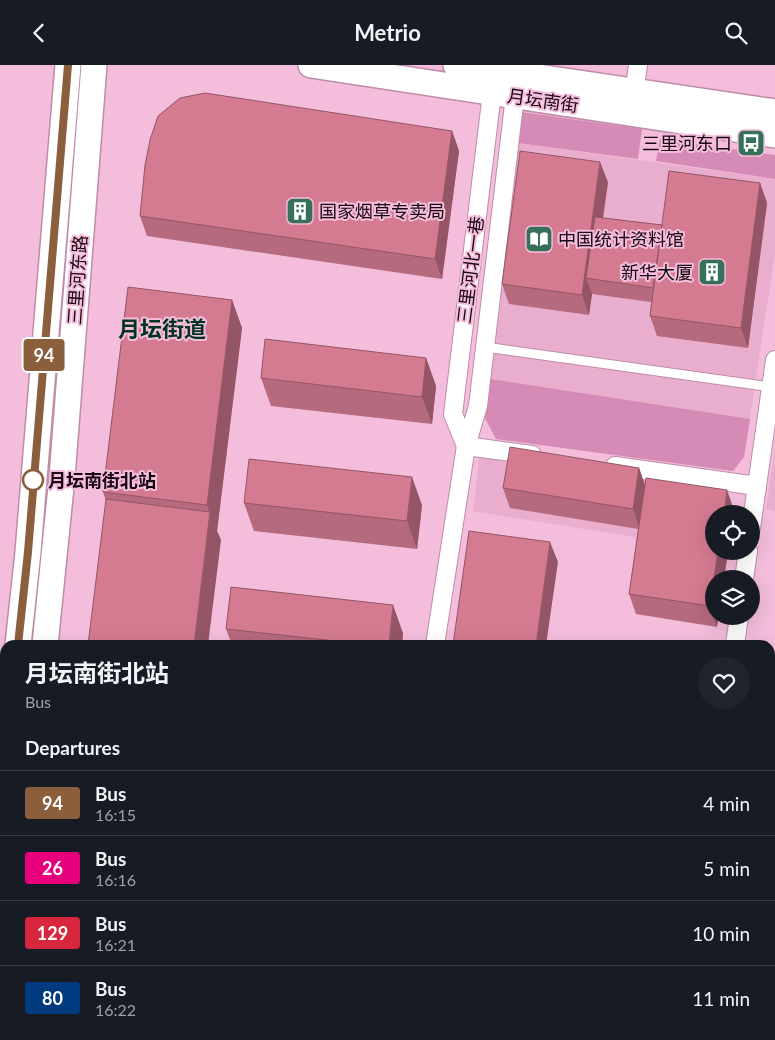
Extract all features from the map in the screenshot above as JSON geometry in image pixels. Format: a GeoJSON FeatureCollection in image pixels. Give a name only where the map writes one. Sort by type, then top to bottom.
{"type":"FeatureCollection","features":[{"type":"Feature","properties":{"kind":"main road","name":"三里河东路"},"geometry":{"type":"LineString","coordinates":[[19,640],[28,552],[68,65]]}},
{"type":"Feature","properties":{"kind":"main road","name":"三里河东路"},"geometry":{"type":"LineString","coordinates":[[46,640],[62,477],[94,65]]}},
{"type":"Feature","properties":{"kind":"main road","name":"月坛南街"},"geometry":{"type":"LineString","coordinates":[[311,65],[503,94],[775,112]]}},
{"type":"Feature","properties":{"kind":"main road","name":"月坛南街"},"geometry":{"type":"LineString","coordinates":[[456,65],[775,135]]}},
{"type":"Feature","properties":{"kind":"street"},"geometry":{"type":"LineString","coordinates":[[633,103],[638,65]]}},
{"type":"Feature","properties":{"kind":"street","name":"三里河北一巷"},"geometry":{"type":"LineString","coordinates":[[436,640],[466,446],[478,406],[485,347],[503,94]]}},
{"type":"Feature","properties":{"kind":"street","name":"三里河北一巷"},"geometry":{"type":"LineString","coordinates":[[466,446],[453,414],[503,94]]}},
{"type":"Feature","properties":{"kind":"street"},"geometry":{"type":"LineString","coordinates":[[754,505],[775,360]]}},
{"type":"Feature","properties":{"kind":"street"},"geometry":{"type":"LineString","coordinates":[[466,446],[544,457]]}},
{"type":"Feature","properties":{"kind":"street"},"geometry":{"type":"LineString","coordinates":[[602,465],[757,486]]}},
{"type":"Feature","properties":{"kind":"street"},"geometry":{"type":"LineString","coordinates":[[736,640],[738,625]]}},
{"type":"Feature","properties":{"kind":"lane"},"geometry":{"type":"LineString","coordinates":[[485,347],[771,387]]}},
{"type":"Feature","properties":{"kind":"shaded area"},"geometry":{"type":"Polygon","coordinates":[[[521,112],[642,129],[638,159],[518,143],[521,112]]]}},
{"type":"Feature","properties":{"kind":"shaded area"},"geometry":{"type":"Polygon","coordinates":[[[660,139],[775,155],[775,179],[656,161],[660,139]]]}},
{"type":"Feature","properties":{"kind":"shaded area"},"geometry":{"type":"Polygon","coordinates":[[[518,143],[775,179],[775,253],[744,457],[733,471],[496,439],[485,418],[518,143]]]}},
{"type":"Feature","properties":{"kind":"shaded area"},"geometry":{"type":"Polygon","coordinates":[[[490,379],[750,419],[744,457],[733,471],[496,439],[485,418],[490,379]]]}},
{"type":"Feature","properties":{"kind":"shaded area"},"geometry":{"type":"Polygon","coordinates":[[[775,447],[775,511],[766,509],[775,447]]]}},
{"type":"Feature","properties":{"kind":"shaded area"},"geometry":{"type":"Polygon","coordinates":[[[483,455],[647,480],[640,538],[473,511],[479,460],[483,455]]]}},
{"type":"Feature","properties":{"kind":"building","name":"国家烟草专卖局"},"geometry":{"type":"Polygon","coordinates":[[[205,93],[452,131],[435,259],[140,216],[145,165],[150,140],[158,116],[180,98],[205,93]]]}},
{"type":"Feature","properties":{"kind":"building"},"geometry":{"type":"Polygon","coordinates":[[[520,151],[600,162],[582,295],[502,284],[520,151]]]}},
{"type":"Feature","properties":{"kind":"building","name":"新华大厦"},"geometry":{"type":"Polygon","coordinates":[[[669,171],[760,183],[741,328],[650,316],[669,171]]]}},
{"type":"Feature","properties":{"kind":"building"},"geometry":{"type":"Polygon","coordinates":[[[595,217],[662,225],[653,288],[586,278],[595,217]]]}},
{"type":"Feature","properties":{"kind":"building"},"geometry":{"type":"Polygon","coordinates":[[[128,287],[232,300],[207,505],[103,492],[128,287]]]}},
{"type":"Feature","properties":{"kind":"building"},"geometry":{"type":"Polygon","coordinates":[[[265,339],[426,358],[422,397],[261,378],[265,339]]]}},
{"type":"Feature","properties":{"kind":"building"},"geometry":{"type":"Polygon","coordinates":[[[510,447],[639,468],[633,509],[503,488],[510,447]]]}},
{"type":"Feature","properties":{"kind":"building"},"geometry":{"type":"Polygon","coordinates":[[[249,459],[412,477],[407,521],[244,503],[249,459]]]}},
{"type":"Feature","properties":{"kind":"building"},"geometry":{"type":"Polygon","coordinates":[[[646,478],[727,490],[725,505],[705,505],[705,560],[717,560],[715,570],[705,570],[705,605],[629,594],[646,478]]]}},
{"type":"Feature","properties":{"kind":"building"},"geometry":{"type":"Polygon","coordinates":[[[106,499],[210,512],[195,640],[89,640],[106,499]]]}},
{"type":"Feature","properties":{"kind":"building"},"geometry":{"type":"Polygon","coordinates":[[[469,531],[550,542],[537,640],[454,640],[469,531]]]}},
{"type":"Feature","properties":{"kind":"building"},"geometry":{"type":"Polygon","coordinates":[[[231,587],[393,605],[390,640],[327,640],[226,629],[231,587]]]}},
{"type":"Feature","properties":{"kind":"bus line","name":"94"},"geometry":{"type":"LineString","coordinates":[[19,640],[28,552],[68,65]]}},
{"type":"Feature","properties":{"kind":"place","name":"三里河东口"},"geometry":{"type":"Point","coordinates":[751,143]}},
{"type":"Feature","properties":{"kind":"place","name":"国家烟草专卖局"},"geometry":{"type":"Point","coordinates":[300,211]}},
{"type":"Feature","properties":{"kind":"place","name":"中国统计资料馆"},"geometry":{"type":"Point","coordinates":[539,239]}},
{"type":"Feature","properties":{"kind":"place","name":"新华大厦"},"geometry":{"type":"Point","coordinates":[712,272]}},
{"type":"Feature","properties":{"kind":"place","name":"月坛南街北站"},"geometry":{"type":"Point","coordinates":[33,480]}},
{"type":"Feature","properties":{"kind":"district","name":"月坛街道"},"geometry":{"type":"Point","coordinates":[162,328]}}]}
